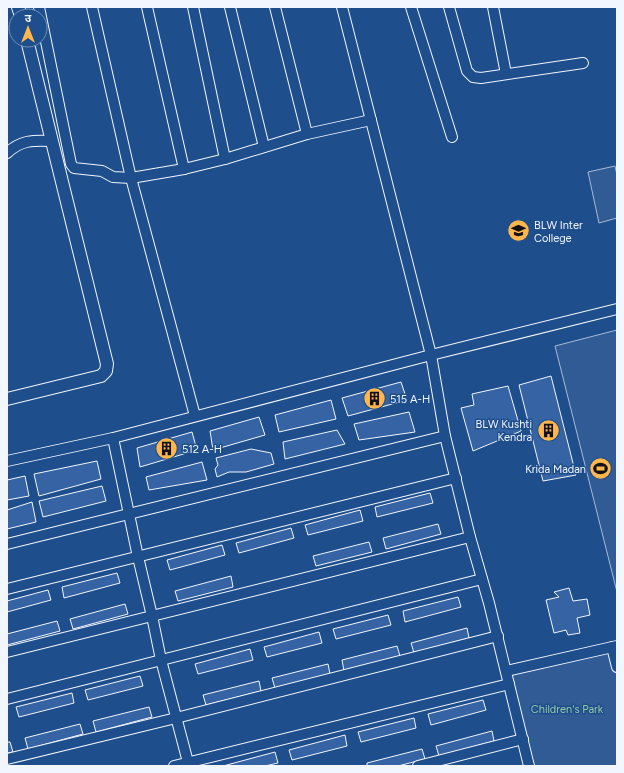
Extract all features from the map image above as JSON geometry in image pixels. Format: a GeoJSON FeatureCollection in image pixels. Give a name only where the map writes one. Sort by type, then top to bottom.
{"type":"FeatureCollection","features":[{"type":"Feature","properties":{"kind":"street"},"geometry":{"type":"LineString","coordinates":[[39,7],[71,164],[74,168],[102,171],[113,177],[131,178],[225,159],[307,134],[371,120]]}},
{"type":"Feature","properties":{"kind":"street"},"geometry":{"type":"LineString","coordinates":[[92,7],[131,178],[195,416]]}},
{"type":"Feature","properties":{"kind":"street"},"geometry":{"type":"LineString","coordinates":[[147,7],[184,168]]}},
{"type":"Feature","properties":{"kind":"street"},"geometry":{"type":"LineString","coordinates":[[193,7],[225,159]]}},
{"type":"Feature","properties":{"kind":"street"},"geometry":{"type":"LineString","coordinates":[[230,7],[264,147]]}},
{"type":"Feature","properties":{"kind":"street"},"geometry":{"type":"LineString","coordinates":[[274,7],[307,134]]}},
{"type":"Feature","properties":{"kind":"street"},"geometry":{"type":"LineString","coordinates":[[342,7],[431,355],[445,436],[470,537],[498,636],[529,766]]}},
{"type":"Feature","properties":{"kind":"street"},"geometry":{"type":"LineString","coordinates":[[411,7],[452,137]]}},
{"type":"Feature","properties":{"kind":"street"},"geometry":{"type":"LineString","coordinates":[[449,7],[467,71],[473,77],[481,78],[583,63]]}},
{"type":"Feature","properties":{"kind":"street"},"geometry":{"type":"LineString","coordinates":[[493,7],[506,74]]}},
{"type":"Feature","properties":{"kind":"street"},"geometry":{"type":"LineString","coordinates":[[7,399],[101,376],[106,371],[107,364],[29,48]]}},
{"type":"Feature","properties":{"kind":"street"},"geometry":{"type":"LineString","coordinates":[[7,153],[15,145],[32,140],[52,141]]}},
{"type":"Feature","properties":{"kind":"street"},"geometry":{"type":"LineString","coordinates":[[7,461],[113,438],[431,355],[617,309]]}},
{"type":"Feature","properties":{"kind":"street"},"geometry":{"type":"LineString","coordinates":[[7,544],[445,436]]}},
{"type":"Feature","properties":{"kind":"street"},"geometry":{"type":"LineString","coordinates":[[113,438],[161,660],[188,764]]}},
{"type":"Feature","properties":{"kind":"street"},"geometry":{"type":"LineString","coordinates":[[7,589],[456,478]]}},
{"type":"Feature","properties":{"kind":"street"},"geometry":{"type":"LineString","coordinates":[[7,652],[470,537]]}},
{"type":"Feature","properties":{"kind":"street"},"geometry":{"type":"LineString","coordinates":[[7,699],[482,579]]}},
{"type":"Feature","properties":{"kind":"street"},"geometry":{"type":"LineString","coordinates":[[7,759],[176,718],[498,636]]}},
{"type":"Feature","properties":{"kind":"street"},"geometry":{"type":"LineString","coordinates":[[506,672],[615,646],[617,667]]}},
{"type":"Feature","properties":{"kind":"street"},"geometry":{"type":"LineString","coordinates":[[174,766],[188,764],[509,684]]}},
{"type":"Feature","properties":{"kind":"street"},"geometry":{"type":"LineString","coordinates":[[418,766],[523,739]]}},
{"type":"Feature","properties":{"kind":"green space"},"geometry":{"type":"Polygon","coordinates":[[[615,166],[617,175],[617,218],[599,223],[588,172],[615,166]]]}},
{"type":"Feature","properties":{"kind":"green space","name":"Krida Madan"},"geometry":{"type":"Polygon","coordinates":[[[617,330],[617,592],[555,346],[617,330]]]}},
{"type":"Feature","properties":{"kind":"green space","name":"Children's Park"},"geometry":{"type":"Polygon","coordinates":[[[617,648],[617,766],[529,766],[506,671],[617,648]]]}},
{"type":"Feature","properties":{"kind":"building","name":"BLW Kushti Kendra"},"geometry":{"type":"Polygon","coordinates":[[[551,376],[576,475],[543,481],[519,385],[551,376]]]}},
{"type":"Feature","properties":{"kind":"building","name":"515 A-H"},"geometry":{"type":"Polygon","coordinates":[[[401,382],[407,400],[348,416],[342,398],[401,382]]]}},
{"type":"Feature","properties":{"kind":"building"},"geometry":{"type":"Polygon","coordinates":[[[508,386],[521,431],[473,451],[461,408],[474,405],[472,394],[508,386]]]}},
{"type":"Feature","properties":{"kind":"building"},"geometry":{"type":"Polygon","coordinates":[[[331,400],[336,419],[279,432],[275,415],[331,400]]]}},
{"type":"Feature","properties":{"kind":"building"},"geometry":{"type":"Polygon","coordinates":[[[409,412],[415,432],[359,440],[354,424],[409,412]]]}},
{"type":"Feature","properties":{"kind":"building"},"geometry":{"type":"Polygon","coordinates":[[[259,417],[265,435],[213,450],[210,431],[259,417]]]}},
{"type":"Feature","properties":{"kind":"building"},"geometry":{"type":"Polygon","coordinates":[[[337,430],[345,444],[285,459],[283,442],[337,430]]]}},
{"type":"Feature","properties":{"kind":"building","name":"512 A-H"},"geometry":{"type":"Polygon","coordinates":[[[192,432],[197,450],[140,467],[137,448],[192,432]]]}},
{"type":"Feature","properties":{"kind":"building"},"geometry":{"type":"Polygon","coordinates":[[[251,449],[271,453],[274,464],[246,472],[229,472],[217,477],[215,469],[218,465],[216,458],[251,449]]]}},
{"type":"Feature","properties":{"kind":"building"},"geometry":{"type":"Polygon","coordinates":[[[97,461],[101,479],[39,496],[34,474],[97,461]]]}},
{"type":"Feature","properties":{"kind":"building"},"geometry":{"type":"Polygon","coordinates":[[[202,462],[207,480],[149,490],[146,477],[202,462]]]}},
{"type":"Feature","properties":{"kind":"building"},"geometry":{"type":"Polygon","coordinates":[[[25,476],[29,496],[7,500],[7,480],[25,476]]]}},
{"type":"Feature","properties":{"kind":"building"},"geometry":{"type":"Polygon","coordinates":[[[102,486],[106,501],[43,517],[39,501],[102,486]]]}},
{"type":"Feature","properties":{"kind":"building"},"geometry":{"type":"Polygon","coordinates":[[[430,493],[433,503],[377,517],[375,507],[430,493]]]}},
{"type":"Feature","properties":{"kind":"building"},"geometry":{"type":"Polygon","coordinates":[[[32,502],[36,522],[7,529],[7,510],[32,502]]]}},
{"type":"Feature","properties":{"kind":"building"},"geometry":{"type":"Polygon","coordinates":[[[360,510],[363,521],[308,535],[305,525],[360,510]]]}},
{"type":"Feature","properties":{"kind":"building"},"geometry":{"type":"Polygon","coordinates":[[[438,524],[441,534],[386,549],[383,538],[438,524]]]}},
{"type":"Feature","properties":{"kind":"building"},"geometry":{"type":"Polygon","coordinates":[[[291,528],[294,538],[239,553],[236,543],[291,528]]]}},
{"type":"Feature","properties":{"kind":"building"},"geometry":{"type":"Polygon","coordinates":[[[369,542],[372,552],[316,566],[313,556],[369,542]]]}},
{"type":"Feature","properties":{"kind":"building"},"geometry":{"type":"Polygon","coordinates":[[[222,545],[225,555],[170,570],[167,560],[222,545]]]}},
{"type":"Feature","properties":{"kind":"building"},"geometry":{"type":"Polygon","coordinates":[[[117,573],[120,583],[64,598],[62,587],[117,573]]]}},
{"type":"Feature","properties":{"kind":"building"},"geometry":{"type":"Polygon","coordinates":[[[231,576],[233,587],[178,601],[175,591],[231,576]]]}},
{"type":"Feature","properties":{"kind":"building"},"geometry":{"type":"Polygon","coordinates":[[[569,588],[573,601],[587,599],[590,615],[577,618],[580,633],[568,635],[566,630],[554,633],[546,600],[559,597],[554,592],[569,588]]]}},
{"type":"Feature","properties":{"kind":"building"},"geometry":{"type":"Polygon","coordinates":[[[48,590],[51,600],[7,612],[7,601],[48,590]]]}},
{"type":"Feature","properties":{"kind":"building"},"geometry":{"type":"Polygon","coordinates":[[[458,597],[461,607],[405,622],[403,611],[458,597]]]}},
{"type":"Feature","properties":{"kind":"building"},"geometry":{"type":"Polygon","coordinates":[[[125,604],[128,614],[73,629],[70,619],[125,604]]]}},
{"type":"Feature","properties":{"kind":"building"},"geometry":{"type":"Polygon","coordinates":[[[388,615],[391,625],[336,639],[333,629],[388,615]]]}},
{"type":"Feature","properties":{"kind":"building"},"geometry":{"type":"Polygon","coordinates":[[[57,621],[60,631],[7,645],[7,634],[57,621]]]}},
{"type":"Feature","properties":{"kind":"building"},"geometry":{"type":"Polygon","coordinates":[[[467,628],[469,638],[414,653],[411,643],[467,628]]]}},
{"type":"Feature","properties":{"kind":"building"},"geometry":{"type":"Polygon","coordinates":[[[319,632],[322,643],[267,657],[264,647],[319,632]]]}},
{"type":"Feature","properties":{"kind":"building"},"geometry":{"type":"Polygon","coordinates":[[[397,646],[400,656],[344,671],[342,660],[397,646]]]}},
{"type":"Feature","properties":{"kind":"building"},"geometry":{"type":"Polygon","coordinates":[[[250,649],[253,660],[198,674],[195,664],[250,649]]]}},
{"type":"Feature","properties":{"kind":"building"},"geometry":{"type":"Polygon","coordinates":[[[328,664],[330,674],[275,688],[272,678],[328,664]]]}},
{"type":"Feature","properties":{"kind":"building"},"geometry":{"type":"Polygon","coordinates":[[[140,676],[143,686],[88,700],[85,690],[140,676]]]}},
{"type":"Feature","properties":{"kind":"building"},"geometry":{"type":"Polygon","coordinates":[[[259,681],[261,691],[206,705],[203,695],[259,681]]]}},
{"type":"Feature","properties":{"kind":"building"},"geometry":{"type":"Polygon","coordinates":[[[72,693],[74,703],[19,717],[16,707],[72,693]]]}},
{"type":"Feature","properties":{"kind":"building"},"geometry":{"type":"Polygon","coordinates":[[[483,700],[486,710],[431,725],[428,714],[483,700]]]}},
{"type":"Feature","properties":{"kind":"building"},"geometry":{"type":"Polygon","coordinates":[[[149,707],[152,717],[96,732],[93,721],[149,707]]]}},
{"type":"Feature","properties":{"kind":"building"},"geometry":{"type":"Polygon","coordinates":[[[414,718],[416,728],[361,742],[358,732],[414,718]]]}},
{"type":"Feature","properties":{"kind":"building"},"geometry":{"type":"Polygon","coordinates":[[[80,724],[83,734],[28,749],[25,738],[80,724]]]}},
{"type":"Feature","properties":{"kind":"building"},"geometry":{"type":"Polygon","coordinates":[[[492,731],[494,741],[439,756],[436,746],[492,731]]]}},
{"type":"Feature","properties":{"kind":"building"},"geometry":{"type":"Polygon","coordinates":[[[345,735],[347,746],[292,760],[289,750],[345,735]]]}},
{"type":"Feature","properties":{"kind":"building"},"geometry":{"type":"Polygon","coordinates":[[[7,742],[10,742],[13,752],[7,753],[7,742]]]}},
{"type":"Feature","properties":{"kind":"building"},"geometry":{"type":"Polygon","coordinates":[[[422,749],[425,759],[398,766],[367,766],[367,763],[422,749]]]}},
{"type":"Feature","properties":{"kind":"building"},"geometry":{"type":"Polygon","coordinates":[[[275,752],[278,763],[265,766],[223,766],[275,752]]]}},
{"type":"Feature","properties":{"kind":"place","name":"BLW Inter College"},"geometry":{"type":"Point","coordinates":[518,231]}},
{"type":"Feature","properties":{"kind":"place","name":"515 A-H"},"geometry":{"type":"Point","coordinates":[375,399]}},
{"type":"Feature","properties":{"kind":"place","name":"BLW Kushti Kendra"},"geometry":{"type":"Point","coordinates":[548,430]}},
{"type":"Feature","properties":{"kind":"place","name":"512 A-H"},"geometry":{"type":"Point","coordinates":[167,449]}},
{"type":"Feature","properties":{"kind":"place","name":"Krida Madan"},"geometry":{"type":"Point","coordinates":[601,469]}}]}
